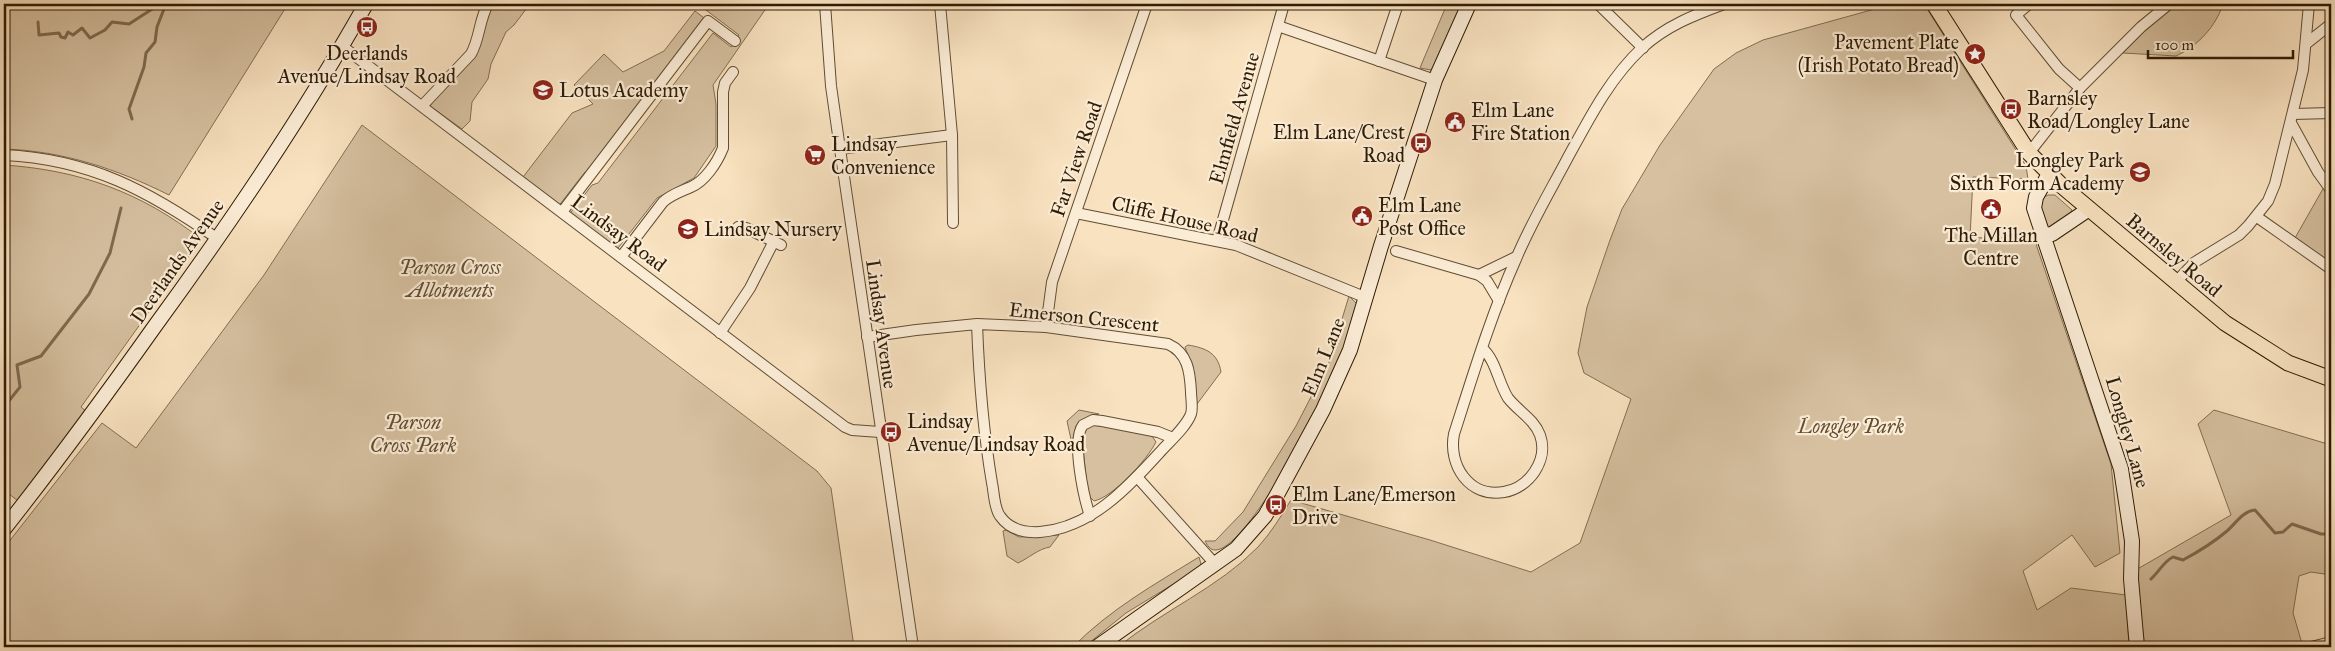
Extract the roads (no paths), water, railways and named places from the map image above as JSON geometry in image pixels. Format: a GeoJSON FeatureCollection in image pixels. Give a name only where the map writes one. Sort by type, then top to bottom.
{"type":"FeatureCollection","features":[{"type":"Feature","properties":{"kind":"main road","name":"Barnsley Road"},"geometry":{"type":"LineString","coordinates":[[1934,4],[2030,153],[2049,174],[2224,323],[2288,363],[2331,380]]}},
{"type":"Feature","properties":{"kind":"street","name":"Deerlands Avenue"},"geometry":{"type":"LineString","coordinates":[[4,529],[90,416],[218,239],[342,46],[366,4]]}},
{"type":"Feature","properties":{"kind":"street"},"geometry":{"type":"LineString","coordinates":[[422,106],[471,54],[475,46],[482,14],[488,4]]}},
{"type":"Feature","properties":{"kind":"street","name":"Lindsay Avenue"},"geometry":{"type":"LineString","coordinates":[[825,4],[831,86],[880,432],[913,647]]}},
{"type":"Feature","properties":{"kind":"street"},"geometry":{"type":"LineString","coordinates":[[940,4],[952,135],[953,223]]}},
{"type":"Feature","properties":{"kind":"street","name":"Far View Road"},"geometry":{"type":"LineString","coordinates":[[1046,327],[1052,282],[1147,4]]}},
{"type":"Feature","properties":{"kind":"street","name":"Elmfield Avenue"},"geometry":{"type":"LineString","coordinates":[[1217,241],[1284,4]]}},
{"type":"Feature","properties":{"kind":"street"},"geometry":{"type":"LineString","coordinates":[[1379,61],[1398,4]]}},
{"type":"Feature","properties":{"kind":"street","name":"Elm Lane"},"geometry":{"type":"LineString","coordinates":[[1097,647],[1216,565],[1252,533],[1278,493],[1337,382],[1350,350],[1381,246],[1435,80],[1469,4]]}},
{"type":"Feature","properties":{"kind":"street"},"geometry":{"type":"LineString","coordinates":[[1598,4],[1643,48]]}},
{"type":"Feature","properties":{"kind":"street"},"geometry":{"type":"LineString","coordinates":[[1482,348],[1491,358],[1494,370],[1509,398],[1536,427],[1541,437],[1542,457],[1538,466],[1524,482],[1505,492],[1483,490],[1473,484],[1459,472],[1452,454],[1454,434],[1482,348],[1516,257],[1597,105],[1616,76],[1643,48],[1680,22],[1724,4]]}},
{"type":"Feature","properties":{"kind":"street"},"geometry":{"type":"LineString","coordinates":[[2029,4],[2016,15],[2059,69],[2080,88]]}},
{"type":"Feature","properties":{"kind":"street"},"geometry":{"type":"LineString","coordinates":[[2030,153],[2080,88],[2141,27],[2169,4]]}},
{"type":"Feature","properties":{"kind":"street"},"geometry":{"type":"LineString","coordinates":[[2175,283],[2195,262],[2239,235],[2257,217],[2268,201],[2275,184],[2292,118],[2307,43],[2310,4]]}},
{"type":"Feature","properties":{"kind":"street"},"geometry":{"type":"LineString","coordinates":[[562,212],[708,21],[735,41]]}},
{"type":"Feature","properties":{"kind":"street"},"geometry":{"type":"LineString","coordinates":[[2307,43],[2331,24]]}},
{"type":"Feature","properties":{"kind":"street"},"geometry":{"type":"LineString","coordinates":[[1278,26],[1435,80]]}},
{"type":"Feature","properties":{"kind":"street","name":"Lindsay Road"},"geometry":{"type":"LineString","coordinates":[[342,46],[845,427],[852,430],[880,432]]}},
{"type":"Feature","properties":{"kind":"street"},"geometry":{"type":"LineString","coordinates":[[621,257],[663,202],[701,180],[720,155],[723,148],[723,92],[725,83],[733,72]]}},
{"type":"Feature","properties":{"kind":"street"},"geometry":{"type":"LineString","coordinates":[[2292,118],[2331,113]]}},
{"type":"Feature","properties":{"kind":"street"},"geometry":{"type":"LineString","coordinates":[[2292,118],[2318,172],[2331,190]]}},
{"type":"Feature","properties":{"kind":"street"},"geometry":{"type":"LineString","coordinates":[[840,149],[952,135]]}},
{"type":"Feature","properties":{"kind":"street"},"geometry":{"type":"LineString","coordinates":[[4,156],[41,158],[89,168],[115,179],[177,211],[218,239]]}},
{"type":"Feature","properties":{"kind":"street","name":"Longley Lane"},"geometry":{"type":"LineString","coordinates":[[2049,174],[2034,202],[2040,231],[2044,235],[2046,247],[2121,469],[2132,541],[2131,579],[2137,647]]}},
{"type":"Feature","properties":{"kind":"street"},"geometry":{"type":"LineString","coordinates":[[2044,235],[2052,234],[2089,209]]}},
{"type":"Feature","properties":{"kind":"street","name":"Cliffe House Road"},"geometry":{"type":"LineString","coordinates":[[1076,213],[1236,245],[1367,298]]}},
{"type":"Feature","properties":{"kind":"street"},"geometry":{"type":"LineString","coordinates":[[2257,217],[2331,269]]}},
{"type":"Feature","properties":{"kind":"street"},"geometry":{"type":"LineString","coordinates":[[720,333],[778,243],[746,228],[738,227]]}},
{"type":"Feature","properties":{"kind":"street"},"geometry":{"type":"LineString","coordinates":[[1396,251],[1479,275],[1487,281],[1499,301]]}},
{"type":"Feature","properties":{"kind":"street"},"geometry":{"type":"LineString","coordinates":[[1479,275],[1516,257]]}},
{"type":"Feature","properties":{"kind":"street","name":"Emerson Crescent"},"geometry":{"type":"LineString","coordinates":[[867,337],[977,324],[1046,327],[1158,341],[1175,347],[1182,354],[1189,370],[1192,401],[1190,414],[1173,438],[1137,477],[1090,516],[1072,526],[1032,532],[1020,531],[1010,526],[998,514],[983,433],[977,324]]}},
{"type":"Feature","properties":{"kind":"street"},"geometry":{"type":"LineString","coordinates":[[1090,516],[1084,500],[1077,437],[1082,425],[1093,420],[1102,421],[1158,432],[1173,438]]}},
{"type":"Feature","properties":{"kind":"street"},"geometry":{"type":"LineString","coordinates":[[1137,477],[1216,565]]}},
{"type":"Feature","properties":{"kind":"street"},"geometry":{"type":"LineString","coordinates":[[2311,647],[2331,642]]}},
{"type":"Feature","properties":{"kind":"waterway"},"geometry":{"type":"LineString","coordinates":[[38,22],[39,35],[59,33],[61,37],[65,38],[68,32],[73,35],[82,28],[90,38],[105,30],[112,22],[129,24],[160,4]]}},
{"type":"Feature","properties":{"kind":"waterway"},"geometry":{"type":"LineString","coordinates":[[132,119],[129,109],[144,67],[146,53],[155,42],[157,27],[164,9],[172,4]]}},
{"type":"Feature","properties":{"kind":"waterway"},"geometry":{"type":"LineString","coordinates":[[4,407],[20,387],[17,365],[41,356],[89,294],[110,253],[121,208]]}},
{"type":"Feature","properties":{"kind":"waterway"},"geometry":{"type":"LineString","coordinates":[[2151,579],[2170,559],[2173,557],[2183,560],[2194,554],[2222,535],[2243,515],[2251,511],[2255,510],[2275,533],[2283,532],[2292,524],[2321,534],[2331,534]]}},
{"type":"Feature","properties":{"kind":"place","name":"Deerlands Avenue/Lindsay Road"},"geometry":{"type":"Point","coordinates":[367,27]}},
{"type":"Feature","properties":{"kind":"place","name":"Pavement Plate (Irish Potato Bread)"},"geometry":{"type":"Point","coordinates":[1975,54]}},
{"type":"Feature","properties":{"kind":"place","name":"Lotus Academy"},"geometry":{"type":"Point","coordinates":[543,90]}},
{"type":"Feature","properties":{"kind":"place","name":"Barnsley Road/Longley Lane"},"geometry":{"type":"Point","coordinates":[2011,109]}},
{"type":"Feature","properties":{"kind":"place","name":"Elm Lane Fire Station"},"geometry":{"type":"Point","coordinates":[1455,122]}},
{"type":"Feature","properties":{"kind":"place","name":"Elm Lane/Crest Road"},"geometry":{"type":"Point","coordinates":[1421,143]}},
{"type":"Feature","properties":{"kind":"place","name":"Lindsay Convenience"},"geometry":{"type":"Point","coordinates":[815,155]}},
{"type":"Feature","properties":{"kind":"place","name":"Longley Park Sixth Form Academy"},"geometry":{"type":"Point","coordinates":[2140,172]}},
{"type":"Feature","properties":{"kind":"place","name":"The Millan Centre"},"geometry":{"type":"Point","coordinates":[1991,209]}},
{"type":"Feature","properties":{"kind":"place","name":"Elm Lane Post Office"},"geometry":{"type":"Point","coordinates":[1362,216]}},
{"type":"Feature","properties":{"kind":"place","name":"Lindsay Nursery"},"geometry":{"type":"Point","coordinates":[688,229]}},
{"type":"Feature","properties":{"kind":"place","name":"Lindsay Avenue/Lindsay Road"},"geometry":{"type":"Point","coordinates":[891,432]}},
{"type":"Feature","properties":{"kind":"place","name":"Elm Lane/Emerson Drive"},"geometry":{"type":"Point","coordinates":[1276,505]}},
{"type":"Feature","properties":{"kind":"park label","name":"Parson Cross Allotments"},"geometry":{"type":"Point","coordinates":[450,278]}},
{"type":"Feature","properties":{"kind":"park label","name":"Longley Park"},"geometry":{"type":"Point","coordinates":[1851,426]}},
{"type":"Feature","properties":{"kind":"park label","name":"Parson Cross Park"},"geometry":{"type":"Point","coordinates":[413,434]}}]}
